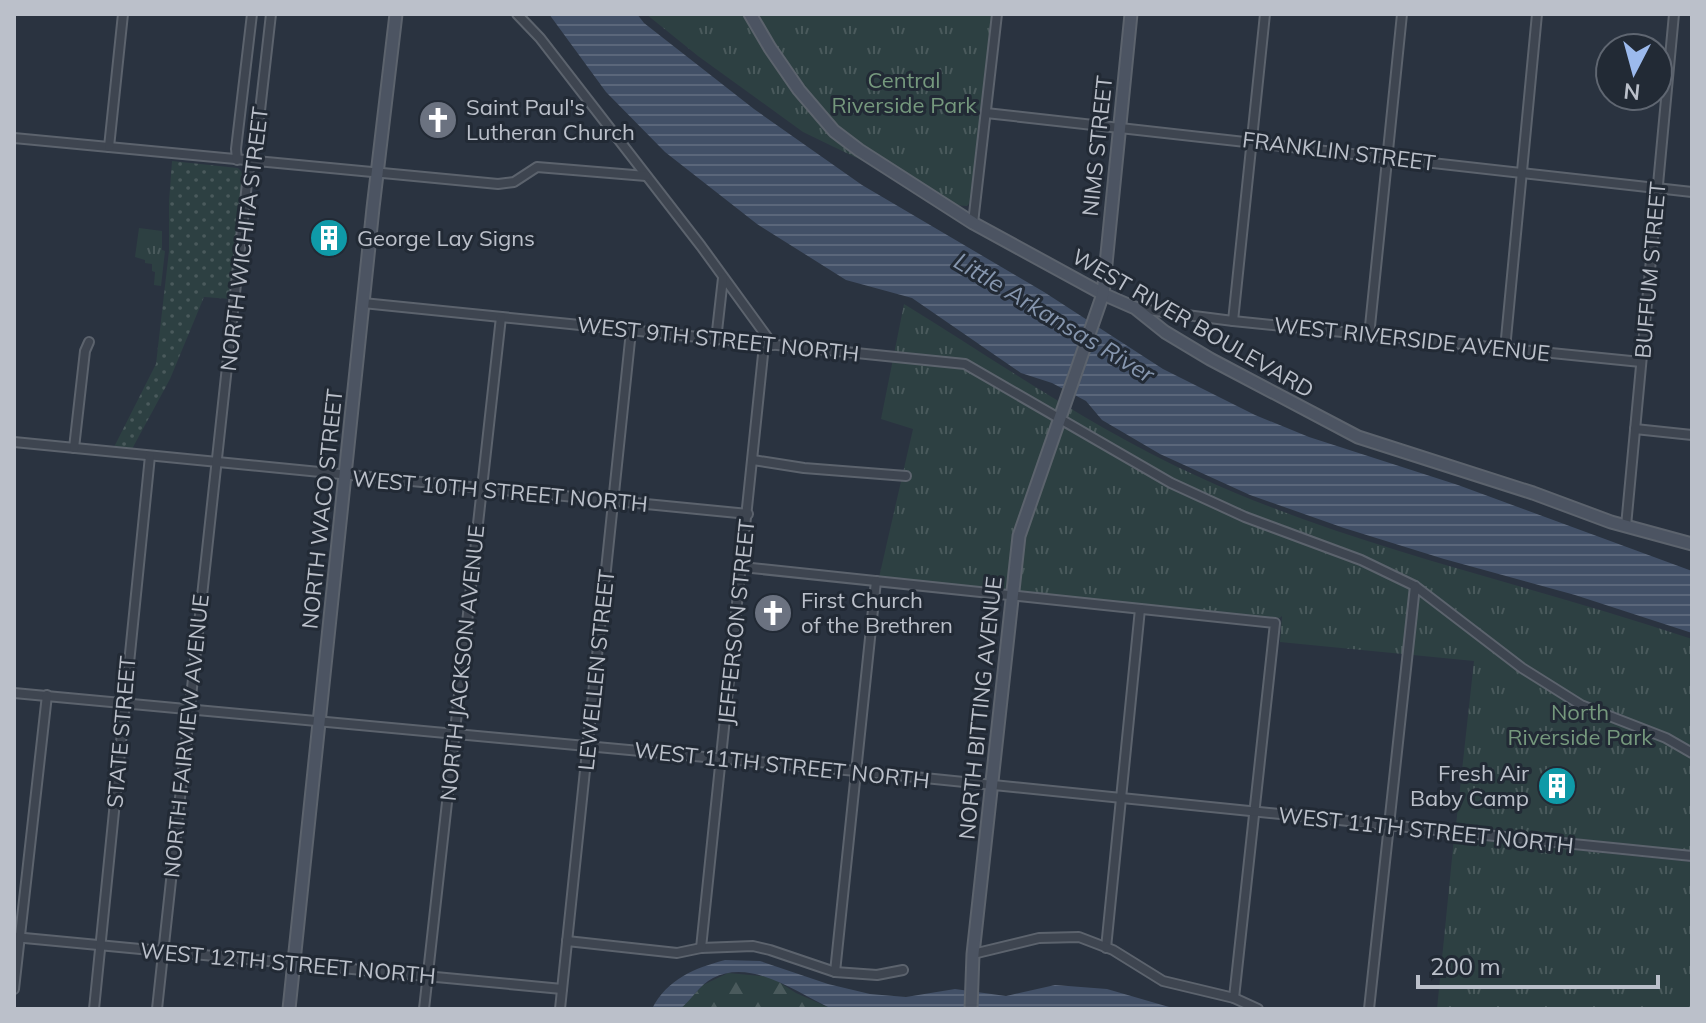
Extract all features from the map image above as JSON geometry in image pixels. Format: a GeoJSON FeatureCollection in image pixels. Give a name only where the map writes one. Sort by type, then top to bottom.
{"type":"FeatureCollection","features":[{"type":"Feature","properties":{"kind":"street"},"geometry":{"type":"LineString","coordinates":[[109,147],[123,14]]}},
{"type":"Feature","properties":{"kind":"street","name":"NORTH WICHITA STREET"},"geometry":{"type":"LineString","coordinates":[[237,160],[252,14]]}},
{"type":"Feature","properties":{"kind":"street","name":"NORTH WICHITA STREET"},"geometry":{"type":"LineString","coordinates":[[216,463],[250,162],[255,149],[271,14]]}},
{"type":"Feature","properties":{"kind":"street","name":"NORTH WACO STREET"},"geometry":{"type":"LineString","coordinates":[[289,1009],[396,14]]}},
{"type":"Feature","properties":{"kind":"street"},"geometry":{"type":"LineString","coordinates":[[517,14],[540,38],[723,277],[769,345]]}},
{"type":"Feature","properties":{"kind":"street","name":"WEST RIVER BOULEVARD"},"geometry":{"type":"LineString","coordinates":[[750,14],[784,69],[834,131],[859,150],[973,223],[1103,294],[1135,308],[1165,332],[1210,359],[1358,437],[1626,526],[1692,544]]}},
{"type":"Feature","properties":{"kind":"street"},"geometry":{"type":"LineString","coordinates":[[973,223],[997,14]]}},
{"type":"Feature","properties":{"kind":"street","name":"NIMS STREET"},"geometry":{"type":"LineString","coordinates":[[1058,418],[1103,294],[1131,14]]}},
{"type":"Feature","properties":{"kind":"street"},"geometry":{"type":"LineString","coordinates":[[1233,321],[1265,14]]}},
{"type":"Feature","properties":{"kind":"street"},"geometry":{"type":"LineString","coordinates":[[1369,336],[1402,14]]}},
{"type":"Feature","properties":{"kind":"street"},"geometry":{"type":"LineString","coordinates":[[1505,349],[1537,14]]}},
{"type":"Feature","properties":{"kind":"street","name":"BUFFUM STREET"},"geometry":{"type":"LineString","coordinates":[[1626,526],[1674,14]]}},
{"type":"Feature","properties":{"kind":"street","name":"FRANKLIN STREET"},"geometry":{"type":"LineString","coordinates":[[986,113],[1692,192]]}},
{"type":"Feature","properties":{"kind":"street"},"geometry":{"type":"LineString","coordinates":[[14,138],[498,184],[514,182],[537,167],[646,176]]}},
{"type":"Feature","properties":{"kind":"street"},"geometry":{"type":"LineString","coordinates":[[716,340],[723,277]]}},
{"type":"Feature","properties":{"kind":"street","name":"WEST 9TH STREET NORTH"},"geometry":{"type":"LineString","coordinates":[[363,303],[965,364],[1201,498],[1361,560],[1415,586],[1522,668],[1581,705],[1666,738],[1692,753]]}},
{"type":"Feature","properties":{"kind":"street","name":"WEST RIVERSIDE AVENUE"},"geometry":{"type":"LineString","coordinates":[[1135,308],[1369,336],[1641,362]]}},
{"type":"Feature","properties":{"kind":"street","name":"NORTH JACKSON AVENUE"},"geometry":{"type":"LineString","coordinates":[[424,1009],[501,317]]}},
{"type":"Feature","properties":{"kind":"street","name":"LEWELLEN STREET"},"geometry":{"type":"LineString","coordinates":[[560,1009],[631,331]]}},
{"type":"Feature","properties":{"kind":"street"},"geometry":{"type":"LineString","coordinates":[[74,448],[85,351],[89,342]]}},
{"type":"Feature","properties":{"kind":"street","name":"JEFFERSON STREET"},"geometry":{"type":"LineString","coordinates":[[701,948],[753,460],[769,345]]}},
{"type":"Feature","properties":{"kind":"street","name":"NORTH BITTING AVENUE"},"geometry":{"type":"LineString","coordinates":[[971,1009],[973,954],[1019,536],[1058,418]]}},
{"type":"Feature","properties":{"kind":"street"},"geometry":{"type":"LineString","coordinates":[[1635,429],[1692,435]]}},
{"type":"Feature","properties":{"kind":"street","name":"WEST 10TH STREET NORTH"},"geometry":{"type":"LineString","coordinates":[[14,442],[748,514]]}},
{"type":"Feature","properties":{"kind":"street","name":"STATE STREET"},"geometry":{"type":"LineString","coordinates":[[94,1009],[150,456]]}},
{"type":"Feature","properties":{"kind":"street"},"geometry":{"type":"LineString","coordinates":[[753,460],[804,468],[906,476]]}},
{"type":"Feature","properties":{"kind":"street","name":"NORTH FAIRVIEW AVENUE"},"geometry":{"type":"LineString","coordinates":[[157,1009],[216,463]]}},
{"type":"Feature","properties":{"kind":"street"},"geometry":{"type":"LineString","coordinates":[[742,567],[1275,623],[1234,998]]}},
{"type":"Feature","properties":{"kind":"street"},"geometry":{"type":"LineString","coordinates":[[835,972],[876,581]]}},
{"type":"Feature","properties":{"kind":"street"},"geometry":{"type":"LineString","coordinates":[[1369,1009],[1415,586]]}},
{"type":"Feature","properties":{"kind":"street"},"geometry":{"type":"LineString","coordinates":[[1106,948],[1140,609]]}},
{"type":"Feature","properties":{"kind":"street","name":"WEST 11TH STREET NORTH"},"geometry":{"type":"LineString","coordinates":[[14,693],[856,771],[1692,856]]}},
{"type":"Feature","properties":{"kind":"street"},"geometry":{"type":"LineString","coordinates":[[14,989],[17,937],[47,695]]}},
{"type":"Feature","properties":{"kind":"street"},"geometry":{"type":"LineString","coordinates":[[973,954],[1056,936],[1079,937],[1106,948],[1163,981],[1234,998],[1258,1009]]}},
{"type":"Feature","properties":{"kind":"street","name":"WEST 12TH STREET NORTH"},"geometry":{"type":"LineString","coordinates":[[17,937],[562,989]]}},
{"type":"Feature","properties":{"kind":"street"},"geometry":{"type":"LineString","coordinates":[[567,941],[677,953],[701,948],[753,946],[835,972],[877,975],[903,970]]}},
{"type":"Feature","properties":{"kind":"green space","name":"Central Riverside Park"},"geometry":{"type":"Polygon","coordinates":[[[646,14],[992,14],[973,199],[967,206],[954,205],[803,132],[646,14]]]}},
{"type":"Feature","properties":{"kind":"green space"},"geometry":{"type":"Polygon","coordinates":[[[172,161],[238,168],[244,174],[231,299],[204,297],[170,379],[132,449],[114,447],[156,364],[169,251],[172,161]]]}},
{"type":"Feature","properties":{"kind":"green space"},"geometry":{"type":"Polygon","coordinates":[[[139,228],[162,231],[162,250],[165,251],[161,286],[154,285],[152,264],[135,257],[139,228]]]}},
{"type":"Feature","properties":{"kind":"green space","name":"North Riverside Park"},"geometry":{"type":"Polygon","coordinates":[[[904,304],[1121,438],[1257,502],[1380,545],[1692,639],[1692,851],[1456,825],[1474,661],[1280,642],[1282,616],[1275,622],[878,582],[913,429],[881,419],[904,304]]]}},
{"type":"Feature","properties":{"kind":"green space"},"geometry":{"type":"Polygon","coordinates":[[[1454,838],[1692,862],[1692,1009],[1437,1009],[1454,838]]]}},
{"type":"Feature","properties":{"kind":"green space"},"geometry":{"type":"Polygon","coordinates":[[[728,973],[771,977],[796,993],[832,1009],[680,1009],[703,985],[728,973]]]}},
{"type":"Feature","properties":{"kind":"water","name":"Little Arkansas River"},"geometry":{"type":"Polygon","coordinates":[[[549,14],[637,14],[644,23],[754,109],[862,185],[1044,292],[1163,369],[1255,415],[1309,437],[1458,485],[1692,571],[1692,633],[1575,595],[1344,528],[1250,495],[1160,454],[1102,420],[1086,401],[1052,383],[1021,373],[912,298],[846,280],[757,224],[665,152],[606,92],[549,14]]]}},
{"type":"Feature","properties":{"kind":"water"},"geometry":{"type":"Polygon","coordinates":[[[725,960],[760,961],[828,984],[870,994],[906,997],[955,989],[1006,996],[1055,985],[1107,989],[1176,1009],[832,1009],[774,980],[743,972],[713,978],[680,1009],[652,1009],[674,982],[725,960]]]}},
{"type":"Feature","properties":{"kind":"place","name":"Saint Paul's Lutheran Church"},"geometry":{"type":"Point","coordinates":[438,120]}},
{"type":"Feature","properties":{"kind":"place","name":"George Lay Signs"},"geometry":{"type":"Point","coordinates":[329,238]}},
{"type":"Feature","properties":{"kind":"place","name":"First Church of the Brethren"},"geometry":{"type":"Point","coordinates":[773,613]}},
{"type":"Feature","properties":{"kind":"place","name":"Fresh Air Baby Camp"},"geometry":{"type":"Point","coordinates":[1557,786]}}]}
